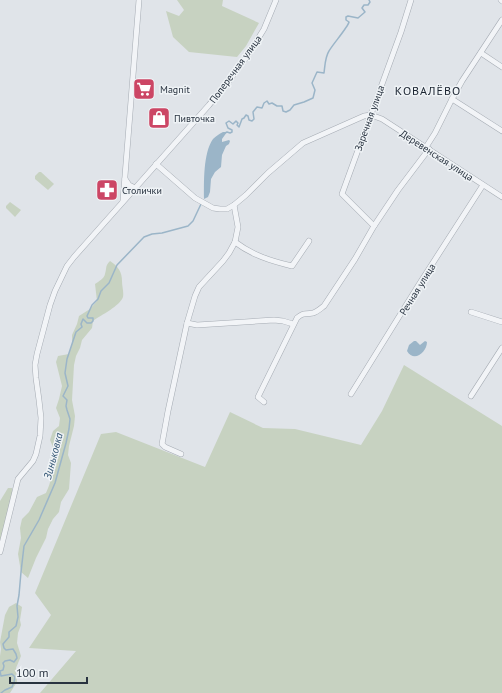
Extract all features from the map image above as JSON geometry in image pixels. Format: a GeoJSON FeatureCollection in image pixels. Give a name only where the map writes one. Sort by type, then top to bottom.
{"type":"FeatureCollection","features":[{"type":"Feature","properties":{"kind":"street"},"geometry":{"type":"LineString","coordinates":[[123,201],[139,0]]}},
{"type":"Feature","properties":{"kind":"street","name":"Поперечная улица"},"geometry":{"type":"LineString","coordinates":[[0,552],[18,479],[33,461],[40,436],[40,400],[35,365],[52,298],[58,283],[67,266],[74,257],[209,105],[238,69],[264,29],[276,0]]}},
{"type":"Feature","properties":{"kind":"street","name":"Заречная улица"},"geometry":{"type":"LineString","coordinates":[[374,226],[342,194],[411,0]]}},
{"type":"Feature","properties":{"kind":"street"},"geometry":{"type":"LineString","coordinates":[[264,402],[258,397],[293,324],[302,314],[313,313],[324,306],[374,226],[427,148],[452,98],[502,20]]}},
{"type":"Feature","properties":{"kind":"street"},"geometry":{"type":"LineString","coordinates":[[481,53],[502,67]]}},
{"type":"Feature","properties":{"kind":"street"},"geometry":{"type":"LineString","coordinates":[[452,98],[502,131]]}},
{"type":"Feature","properties":{"kind":"street"},"geometry":{"type":"LineString","coordinates":[[156,164],[200,201],[213,208],[220,210],[227,209],[246,195],[268,173],[303,143],[364,116],[371,115]]}},
{"type":"Feature","properties":{"kind":"street","name":"Деревенская улица"},"geometry":{"type":"LineString","coordinates":[[371,115],[382,119],[502,197]]}},
{"type":"Feature","properties":{"kind":"street"},"geometry":{"type":"LineString","coordinates":[[125,179],[129,185],[135,188]]}},
{"type":"Feature","properties":{"kind":"street","name":"Речная улица"},"geometry":{"type":"LineString","coordinates":[[351,394],[483,185]]}},
{"type":"Feature","properties":{"kind":"street"},"geometry":{"type":"LineString","coordinates":[[181,454],[165,447],[162,444],[168,411],[187,324],[195,296],[199,287],[223,261],[235,242],[238,228],[234,205]]}},
{"type":"Feature","properties":{"kind":"street"},"geometry":{"type":"LineString","coordinates":[[235,242],[257,255],[274,262],[292,266],[309,241]]}},
{"type":"Feature","properties":{"kind":"street"},"geometry":{"type":"LineString","coordinates":[[471,312],[502,322]]}},
{"type":"Feature","properties":{"kind":"street"},"geometry":{"type":"LineString","coordinates":[[187,324],[197,325],[274,320],[293,324]]}},
{"type":"Feature","properties":{"kind":"street"},"geometry":{"type":"LineString","coordinates":[[471,396],[502,348]]}},
{"type":"Feature","properties":{"kind":"green space"},"geometry":{"type":"Polygon","coordinates":[[[177,0],[223,0],[222,6],[259,23],[246,46],[237,57],[189,52],[173,37],[166,11],[179,16],[184,10],[177,0]]]}},
{"type":"Feature","properties":{"kind":"green space"},"geometry":{"type":"Polygon","coordinates":[[[41,172],[54,184],[48,190],[35,179],[35,176],[41,172]]]}},
{"type":"Feature","properties":{"kind":"green space"},"geometry":{"type":"Polygon","coordinates":[[[10,202],[21,210],[15,217],[6,208],[10,202]]]}},
{"type":"Feature","properties":{"kind":"green space"},"geometry":{"type":"Polygon","coordinates":[[[110,261],[120,272],[122,278],[123,297],[118,304],[93,321],[92,328],[82,340],[76,356],[72,400],[75,416],[68,455],[71,463],[69,489],[61,502],[59,512],[53,519],[48,529],[46,538],[28,578],[21,572],[18,554],[21,538],[20,528],[22,519],[29,512],[37,497],[46,493],[49,486],[50,475],[48,468],[53,447],[50,440],[53,431],[59,426],[60,418],[56,408],[62,386],[56,362],[58,356],[69,354],[72,344],[72,335],[79,316],[90,309],[97,301],[95,284],[104,277],[107,265],[110,261]]]}},
{"type":"Feature","properties":{"kind":"green space"},"geometry":{"type":"Polygon","coordinates":[[[404,365],[502,426],[502,693],[40,693],[76,651],[29,648],[51,615],[35,593],[101,434],[116,432],[205,467],[230,412],[263,428],[295,429],[361,445],[382,411],[404,365]]]}},
{"type":"Feature","properties":{"kind":"green space"},"geometry":{"type":"Polygon","coordinates":[[[8,488],[12,488],[12,495],[0,542],[0,501],[8,488]]]}},
{"type":"Feature","properties":{"kind":"green space"},"geometry":{"type":"Polygon","coordinates":[[[16,603],[22,607],[20,620],[21,625],[17,643],[21,656],[16,668],[17,682],[10,693],[0,693],[0,642],[5,615],[9,607],[16,603]]]}},
{"type":"Feature","properties":{"kind":"water"},"geometry":{"type":"Polygon","coordinates":[[[223,132],[227,132],[222,139],[222,142],[230,141],[222,155],[221,167],[215,172],[211,179],[208,197],[204,199],[207,152],[213,139],[223,132]]]}},
{"type":"Feature","properties":{"kind":"water"},"geometry":{"type":"Polygon","coordinates":[[[414,341],[420,345],[425,341],[427,342],[425,349],[420,355],[413,356],[407,351],[409,345],[414,341]]]}},
{"type":"Feature","properties":{"kind":"waterway","name":"Зиньковка"},"geometry":{"type":"LineString","coordinates":[[225,133],[232,132],[226,123],[229,121],[233,124],[236,121],[239,127],[242,119],[246,115],[248,116],[249,120],[252,121],[254,119],[253,112],[257,107],[262,108],[264,103],[267,101],[269,104],[272,103],[277,106],[282,106],[283,111],[286,112],[294,105],[313,98],[315,90],[312,83],[317,72],[324,73],[328,53],[349,22],[346,20],[346,17],[358,18],[365,12],[362,8],[364,5],[368,5],[370,2],[369,0]]}},
{"type":"Feature","properties":{"kind":"waterway","name":"Зиньковка"},"geometry":{"type":"LineString","coordinates":[[1,693],[12,687],[15,677],[12,674],[1,676],[0,671],[3,670],[3,663],[5,661],[10,660],[14,662],[17,658],[13,649],[6,650],[3,644],[9,637],[9,632],[16,626],[18,617],[17,606],[24,546],[39,520],[55,483],[69,429],[70,419],[66,406],[67,400],[63,396],[68,386],[65,373],[67,359],[76,332],[82,327],[81,324],[83,319],[87,323],[91,323],[93,321],[93,318],[88,318],[87,316],[92,305],[98,299],[101,291],[109,283],[117,265],[144,237],[188,226],[193,221],[201,204]]}},
{"type":"Feature","properties":{"kind":"place","name":"Magnit"},"geometry":{"type":"Point","coordinates":[144,89]}},
{"type":"Feature","properties":{"kind":"place","name":"Пивточка"},"geometry":{"type":"Point","coordinates":[159,118]}},
{"type":"Feature","properties":{"kind":"place","name":"Столички"},"geometry":{"type":"Point","coordinates":[107,190]}},
{"type":"Feature","properties":{"kind":"district","name":"КОВАЛЁВО"},"geometry":{"type":"Point","coordinates":[428,91]}}]}
